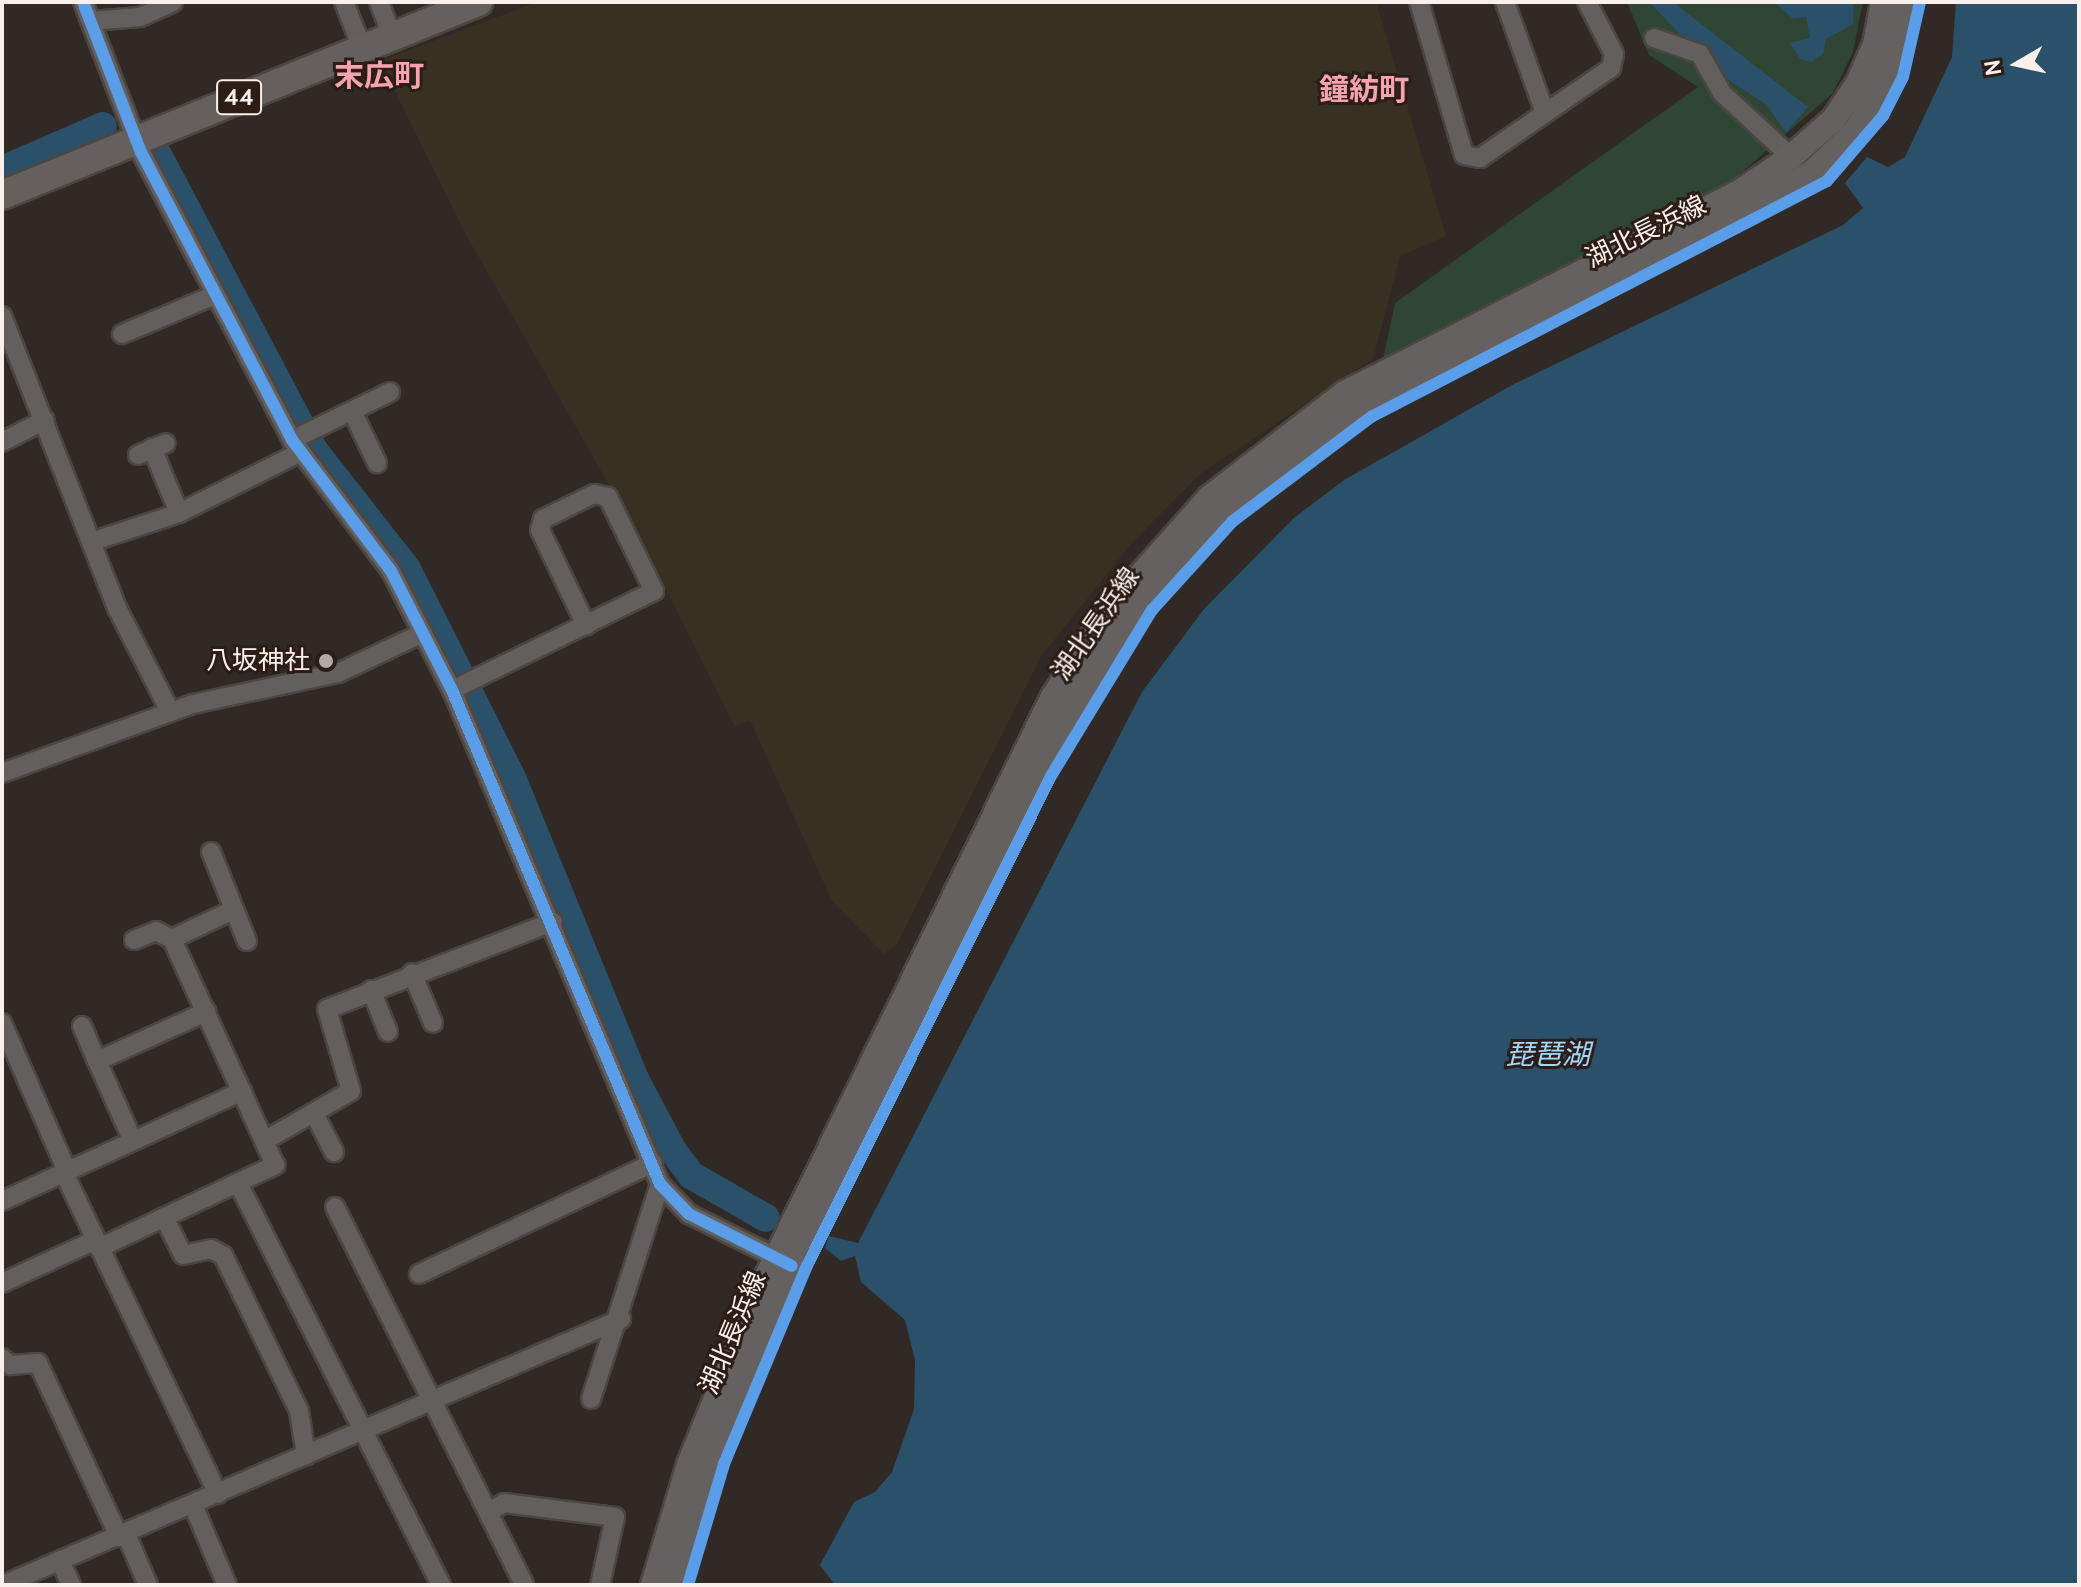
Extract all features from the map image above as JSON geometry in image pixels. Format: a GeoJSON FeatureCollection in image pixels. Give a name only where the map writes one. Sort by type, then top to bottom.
{"type":"FeatureCollection","features":[{"type":"Feature","properties":{"kind":"main road","name":"44"},"geometry":{"type":"LineString","coordinates":[[2,195],[478,2]]}},
{"type":"Feature","properties":{"kind":"main road","name":"湖北長浜線"},"geometry":{"type":"LineString","coordinates":[[653,1585],[689,1464],[1053,697],[1152,558],[1272,444],[1345,393],[1741,191],[1791,157],[1834,119],[1858,83],[1875,44],[1883,2]]}},
{"type":"Feature","properties":{"kind":"main road","name":"湖北長浜線"},"geometry":{"type":"LineString","coordinates":[[674,1585],[730,1411],[783,1262],[1068,715],[1119,632],[1169,569],[1223,511],[1355,411],[1751,211],[1814,171],[1855,132],[1879,92],[1897,51],[1906,2]]}},
{"type":"Feature","properties":{"kind":"street"},"geometry":{"type":"LineString","coordinates":[[83,2],[137,138],[215,295],[300,441],[380,556],[423,633],[461,686],[660,1184],[689,1214],[783,1262]]}},
{"type":"Feature","properties":{"kind":"street"},"geometry":{"type":"LineString","coordinates":[[91,21],[140,17],[173,2]]}},
{"type":"Feature","properties":{"kind":"street"},"geometry":{"type":"LineString","coordinates":[[344,2],[362,48]]}},
{"type":"Feature","properties":{"kind":"street"},"geometry":{"type":"LineString","coordinates":[[379,2],[392,36]]}},
{"type":"Feature","properties":{"kind":"street"},"geometry":{"type":"LineString","coordinates":[[1419,2],[1464,155],[1480,158],[1611,68],[1614,54],[1587,2]]}},
{"type":"Feature","properties":{"kind":"street"},"geometry":{"type":"LineString","coordinates":[[1505,2],[1545,113]]}},
{"type":"Feature","properties":{"kind":"street"},"geometry":{"type":"LineString","coordinates":[[1654,38],[1700,54],[1722,93],[1791,157]]}},
{"type":"Feature","properties":{"kind":"street"},"geometry":{"type":"LineString","coordinates":[[122,334],[215,295]]}},
{"type":"Feature","properties":{"kind":"street"},"geometry":{"type":"LineString","coordinates":[[2,316],[94,541],[118,610],[170,711]]}},
{"type":"Feature","properties":{"kind":"street"},"geometry":{"type":"LineString","coordinates":[[94,541],[179,513],[352,411],[390,392]]}},
{"type":"Feature","properties":{"kind":"street"},"geometry":{"type":"LineString","coordinates":[[352,411],[377,463]]}},
{"type":"Feature","properties":{"kind":"street"},"geometry":{"type":"LineString","coordinates":[[2,442],[45,420]]}},
{"type":"Feature","properties":{"kind":"street"},"geometry":{"type":"LineString","coordinates":[[152,449],[179,513]]}},
{"type":"Feature","properties":{"kind":"street"},"geometry":{"type":"LineString","coordinates":[[461,686],[586,625],[654,591],[608,497],[594,494],[543,519],[540,530],[586,625]]}},
{"type":"Feature","properties":{"kind":"street"},"geometry":{"type":"LineString","coordinates":[[2,773],[170,711],[338,673],[423,633]]}},
{"type":"Feature","properties":{"kind":"street"},"geometry":{"type":"LineString","coordinates":[[211,852],[247,941]]}},
{"type":"Feature","properties":{"kind":"street"},"geometry":{"type":"LineString","coordinates":[[172,939],[233,910]]}},
{"type":"Feature","properties":{"kind":"street"},"geometry":{"type":"LineString","coordinates":[[264,1141],[346,1097],[352,1087],[326,1011],[412,973],[553,922]]}},
{"type":"Feature","properties":{"kind":"street"},"geometry":{"type":"LineString","coordinates":[[2,1283],[164,1217],[275,1165],[172,939],[156,931],[134,940]]}},
{"type":"Feature","properties":{"kind":"street"},"geometry":{"type":"LineString","coordinates":[[412,973],[433,1023]]}},
{"type":"Feature","properties":{"kind":"street"},"geometry":{"type":"LineString","coordinates":[[371,990],[388,1032]]}},
{"type":"Feature","properties":{"kind":"street"},"geometry":{"type":"LineString","coordinates":[[97,1061],[206,1012]]}},
{"type":"Feature","properties":{"kind":"street"},"geometry":{"type":"LineString","coordinates":[[2,1023],[97,1244],[218,1494]]}},
{"type":"Feature","properties":{"kind":"street"},"geometry":{"type":"LineString","coordinates":[[82,1026],[133,1141]]}},
{"type":"Feature","properties":{"kind":"street"},"geometry":{"type":"LineString","coordinates":[[2,1201],[242,1091]]}},
{"type":"Feature","properties":{"kind":"street"},"geometry":{"type":"LineString","coordinates":[[314,1113],[334,1152]]}},
{"type":"Feature","properties":{"kind":"street"},"geometry":{"type":"LineString","coordinates":[[419,1274],[653,1163]]}},
{"type":"Feature","properties":{"kind":"street"},"geometry":{"type":"LineString","coordinates":[[238,1183],[366,1429],[441,1585]]}},
{"type":"Feature","properties":{"kind":"street"},"geometry":{"type":"LineString","coordinates":[[591,1399],[621,1319],[660,1184]]}},
{"type":"Feature","properties":{"kind":"street"},"geometry":{"type":"LineString","coordinates":[[335,1207],[524,1585]]}},
{"type":"Feature","properties":{"kind":"street"},"geometry":{"type":"LineString","coordinates":[[164,1217],[183,1255],[211,1249],[223,1255],[299,1411],[306,1455]]}},
{"type":"Feature","properties":{"kind":"street"},"geometry":{"type":"LineString","coordinates":[[3,1585],[621,1319]]}},
{"type":"Feature","properties":{"kind":"street"},"geometry":{"type":"LineString","coordinates":[[2,1358],[10,1365],[38,1363],[148,1585]]}},
{"type":"Feature","properties":{"kind":"street"},"geometry":{"type":"LineString","coordinates":[[488,1512],[504,1503],[615,1517],[600,1585]]}},
{"type":"Feature","properties":{"kind":"street"},"geometry":{"type":"LineString","coordinates":[[193,1505],[227,1585]]}},
{"type":"Feature","properties":{"kind":"street"},"geometry":{"type":"LineString","coordinates":[[60,1561],[71,1585]]}},
{"type":"Feature","properties":{"kind":"shaded area"},"geometry":{"type":"Polygon","coordinates":[[[537,2],[1376,2],[1446,236],[1400,256],[1373,359],[1200,474],[1130,545],[1042,655],[897,944],[884,954],[832,901],[750,720],[735,727],[647,551],[465,233],[380,61],[537,2]]]}},
{"type":"Feature","properties":{"kind":"green space"},"geometry":{"type":"Polygon","coordinates":[[[1627,2],[1863,2],[1853,52],[1833,93],[1727,185],[1383,359],[1395,303],[1698,87],[1649,55],[1627,2]]]}},
{"type":"Feature","properties":{"kind":"water"},"geometry":{"type":"Polygon","coordinates":[[[1649,2],[1673,2],[1808,107],[1786,133],[1767,105],[1715,71],[1649,2]]]}},
{"type":"Feature","properties":{"kind":"water"},"geometry":{"type":"Polygon","coordinates":[[[1774,2],[1854,2],[1853,24],[1826,39],[1823,54],[1811,62],[1800,59],[1790,43],[1810,38],[1806,17],[1793,19],[1774,2]]]}},
{"type":"Feature","properties":{"kind":"water","name":"琵琶湖"},"geometry":{"type":"Polygon","coordinates":[[[1956,2],[2079,2],[2079,1585],[835,1585],[820,1565],[854,1502],[875,1492],[892,1472],[914,1409],[915,1360],[905,1320],[861,1282],[855,1256],[841,1261],[825,1248],[829,1236],[858,1243],[1142,692],[1204,609],[1294,518],[1344,480],[1514,384],[1843,225],[1863,208],[1845,183],[1867,157],[1888,167],[1905,157],[1952,57],[1956,2]]]}},
{"type":"Feature","properties":{"kind":"waterway"},"geometry":{"type":"LineString","coordinates":[[2,170],[103,126]]}},
{"type":"Feature","properties":{"kind":"waterway"},"geometry":{"type":"LineString","coordinates":[[156,151],[313,449],[407,569],[513,780],[635,1079],[673,1151],[691,1175],[766,1218]]}},
{"type":"Feature","properties":{"kind":"cycle path"},"geometry":{"type":"LineString","coordinates":[[83,2],[141,152],[292,440],[391,571],[452,690],[660,1184],[689,1214],[792,1266]]}},
{"type":"Feature","properties":{"kind":"cycle path"},"geometry":{"type":"LineString","coordinates":[[688,1585],[724,1464],[807,1266],[1051,776],[1152,610],[1233,521],[1371,417],[1827,181],[1883,116],[1903,77],[1920,2]]}},
{"type":"Feature","properties":{"kind":"place","name":"八坂神社"},"geometry":{"type":"Point","coordinates":[326,661]}},
{"type":"Feature","properties":{"kind":"district","name":"末広町"},"geometry":{"type":"Point","coordinates":[379,76]}},
{"type":"Feature","properties":{"kind":"district","name":"鐘紡町"},"geometry":{"type":"Point","coordinates":[1364,90]}}]}
